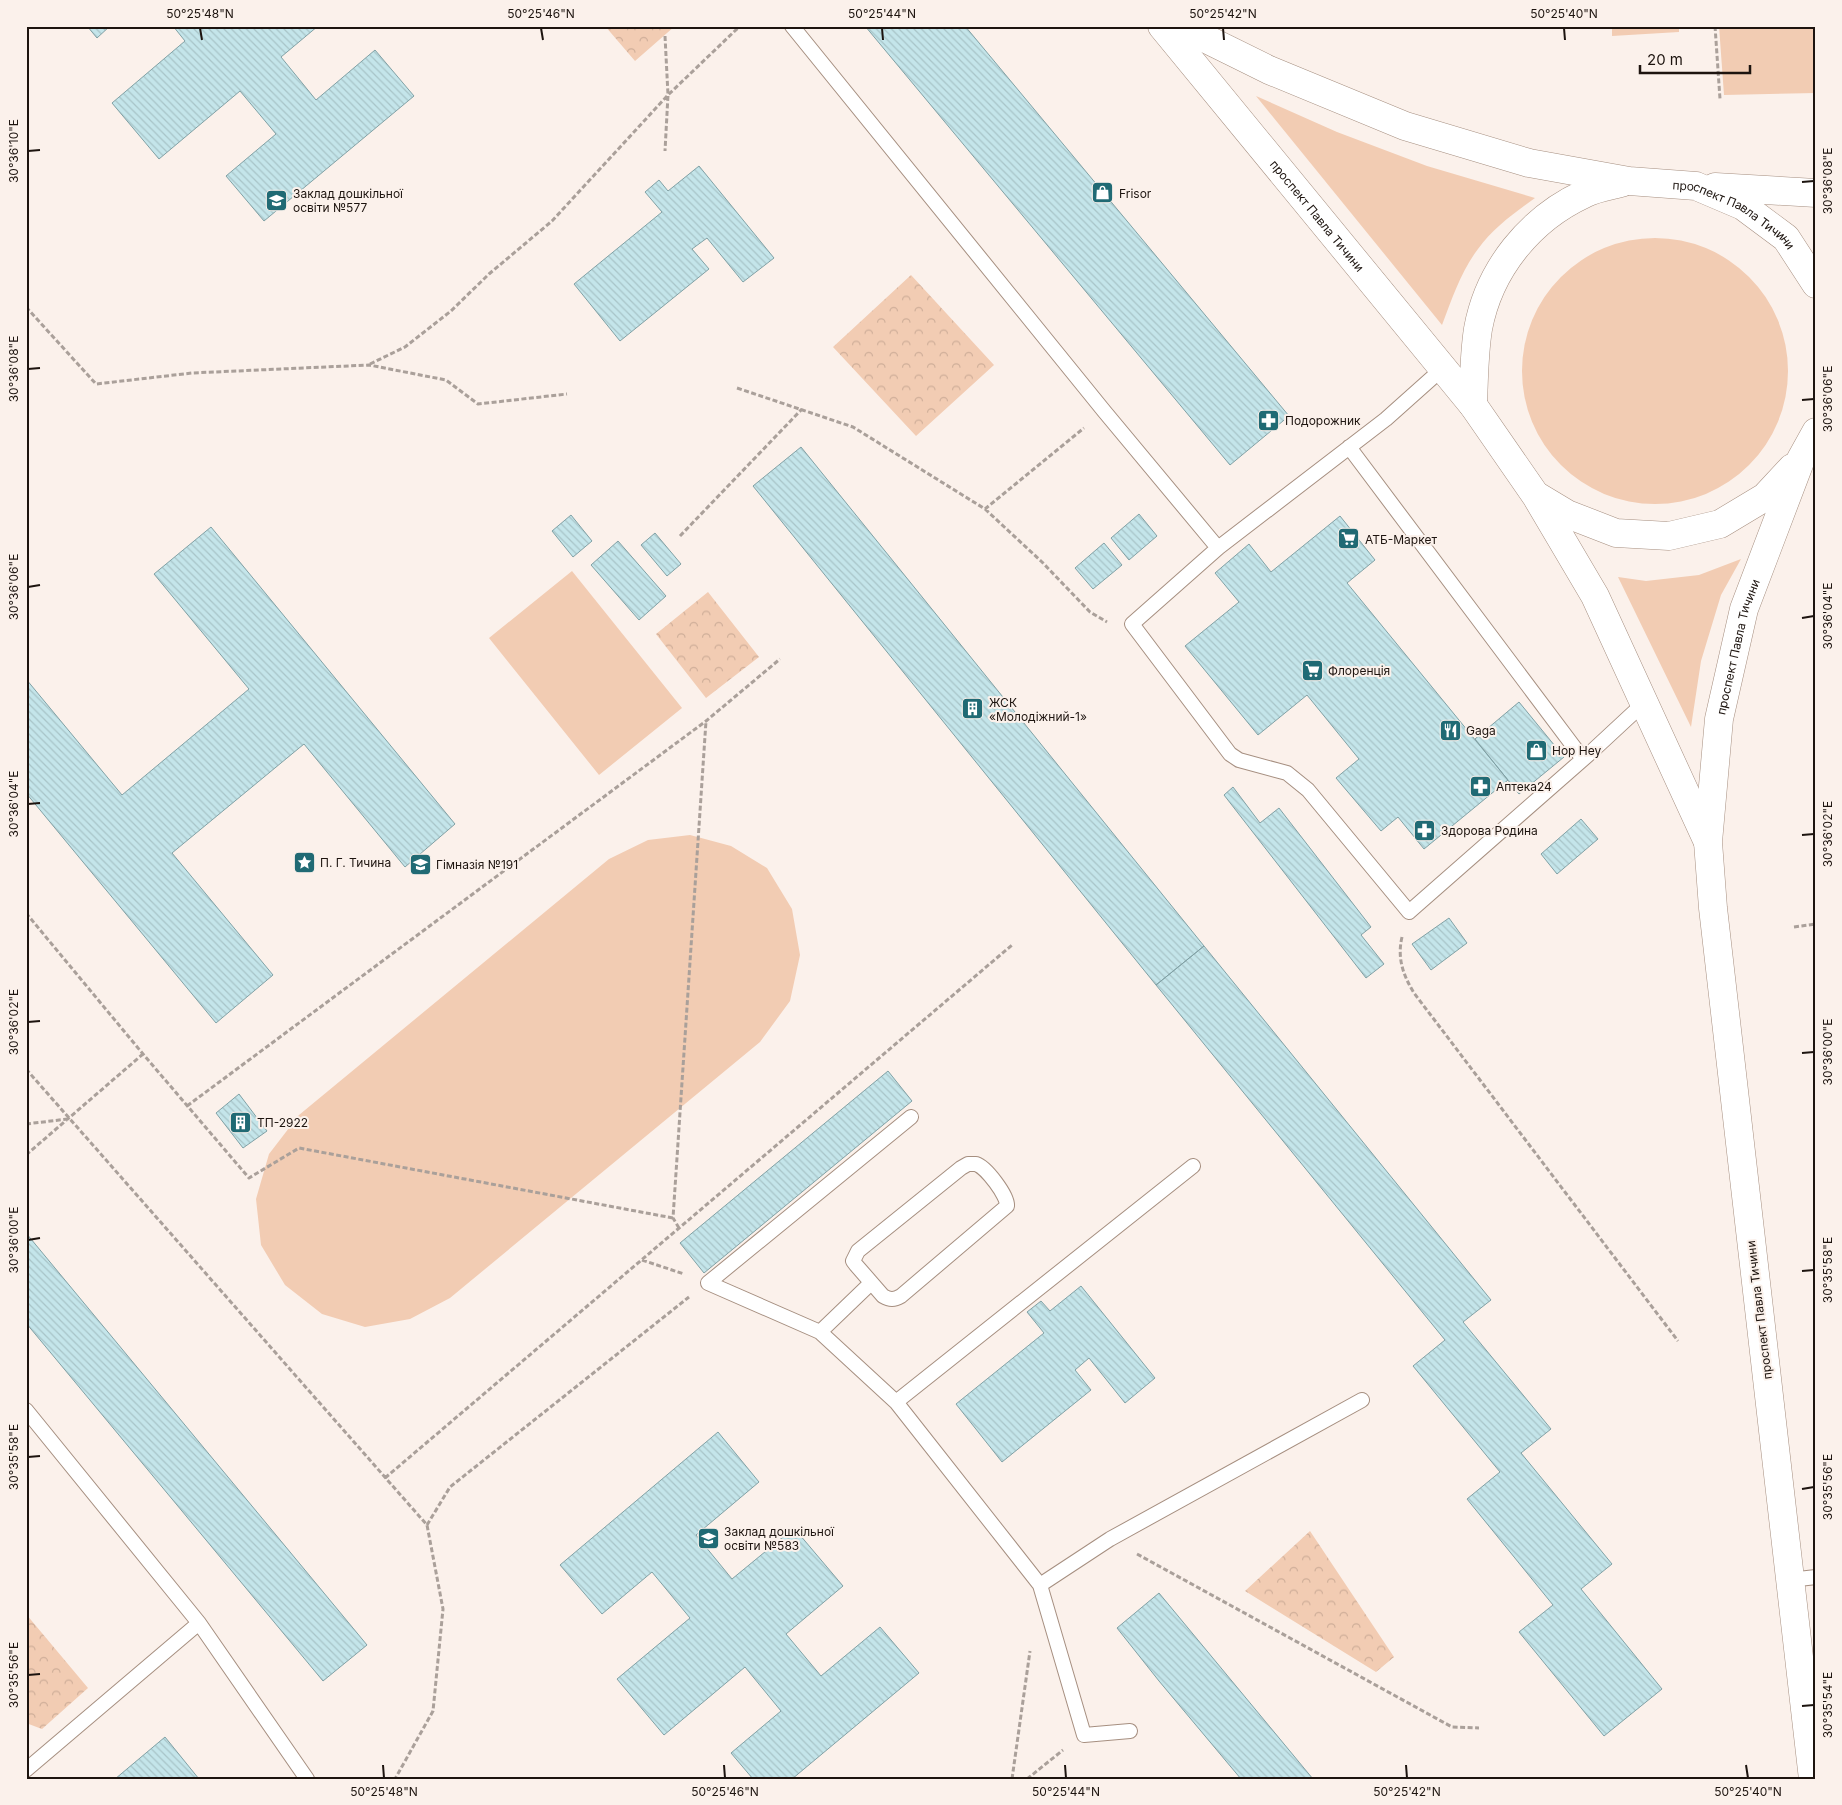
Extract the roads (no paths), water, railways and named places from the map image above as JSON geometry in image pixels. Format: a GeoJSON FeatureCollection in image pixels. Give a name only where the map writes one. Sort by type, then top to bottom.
{"type":"FeatureCollection","features":[{"type":"Feature","properties":{"kind":"street","name":"проспект Павла Тичини"},"geometry":{"type":"LineString","coordinates":[[1162,26],[1473,405],[1536,496],[1594,596],[1708,842]]}},
{"type":"Feature","properties":{"kind":"street","name":"проспект Павла Тичини"},"geometry":{"type":"LineString","coordinates":[[1180,26],[1269,70],[1405,126],[1529,163],[1629,181],[1696,186],[1743,206],[1786,238],[1816,284]]}},
{"type":"Feature","properties":{"kind":"street","name":"проспект Павла Тичини"},"geometry":{"type":"LineString","coordinates":[[1473,405],[1478,329],[1491,286],[1514,247],[1547,216],[1585,193],[1629,181]]}},
{"type":"Feature","properties":{"kind":"street"},"geometry":{"type":"LineString","coordinates":[[1696,186],[1816,193]]}},
{"type":"Feature","properties":{"kind":"street","name":"проспект Павла Тичини"},"geometry":{"type":"LineString","coordinates":[[1812,1779],[1803,1578],[1713,908],[1708,842],[1719,720],[1744,609],[1801,459],[1816,432]]}},
{"type":"Feature","properties":{"kind":"street","name":"проспект Павла Тичини"},"geometry":{"type":"LineString","coordinates":[[1536,496],[1567,514],[1616,533],[1669,536],[1720,524],[1765,498],[1801,459]]}},
{"type":"Feature","properties":{"kind":"lane"},"geometry":{"type":"LineString","coordinates":[[792,26],[1104,411],[1218,548]]}},
{"type":"Feature","properties":{"kind":"lane"},"geometry":{"type":"LineString","coordinates":[[1442,369],[1386,419],[1218,548],[1132,624],[1230,754],[1239,760],[1287,773],[1308,790],[1409,912],[1584,759],[1644,703]]}},
{"type":"Feature","properties":{"kind":"lane"},"geometry":{"type":"LineString","coordinates":[[1350,447],[1584,759]]}},
{"type":"Feature","properties":{"kind":"lane"},"geometry":{"type":"LineString","coordinates":[[911,1117],[708,1283],[820,1332],[896,1402],[1040,1585],[1084,1735],[1130,1731]]}},
{"type":"Feature","properties":{"kind":"lane"},"geometry":{"type":"LineString","coordinates":[[968,1164],[976,1164],[983,1168],[1008,1200],[1007,1206],[895,1299],[883,1296],[871,1283],[853,1261],[858,1251],[961,1168],[968,1164]]}},
{"type":"Feature","properties":{"kind":"lane"},"geometry":{"type":"LineString","coordinates":[[896,1402],[1193,1166]]}},
{"type":"Feature","properties":{"kind":"lane"},"geometry":{"type":"LineString","coordinates":[[820,1332],[871,1283]]}},
{"type":"Feature","properties":{"kind":"lane"},"geometry":{"type":"LineString","coordinates":[[1040,1585],[1110,1539],[1362,1400]]}},
{"type":"Feature","properties":{"kind":"lane"},"geometry":{"type":"LineString","coordinates":[[26,1410],[200,1623],[307,1779]]}},
{"type":"Feature","properties":{"kind":"lane"},"geometry":{"type":"LineString","coordinates":[[26,1770],[200,1623]]}},
{"type":"Feature","properties":{"kind":"place","name":"Frisor"},"geometry":{"type":"Point","coordinates":[1103,193]}},
{"type":"Feature","properties":{"kind":"place","name":"Заклад дошкільної освіти №577"},"geometry":{"type":"Point","coordinates":[277,200]}},
{"type":"Feature","properties":{"kind":"place","name":"Подорожник"},"geometry":{"type":"Point","coordinates":[1269,420]}},
{"type":"Feature","properties":{"kind":"place","name":"АТБ-Маркет"},"geometry":{"type":"Point","coordinates":[1349,539]}},
{"type":"Feature","properties":{"kind":"place","name":"Флоренція"},"geometry":{"type":"Point","coordinates":[1312,670]}},
{"type":"Feature","properties":{"kind":"place","name":"ЖСК «Молодіжний-1»"},"geometry":{"type":"Point","coordinates":[973,709]}},
{"type":"Feature","properties":{"kind":"place","name":"Gaga"},"geometry":{"type":"Point","coordinates":[1450,730]}},
{"type":"Feature","properties":{"kind":"place","name":"Hop Hey"},"geometry":{"type":"Point","coordinates":[1536,750]}},
{"type":"Feature","properties":{"kind":"place","name":"Аптека24"},"geometry":{"type":"Point","coordinates":[1480,786]}},
{"type":"Feature","properties":{"kind":"place","name":"Здорова Родина"},"geometry":{"type":"Point","coordinates":[1425,830]}},
{"type":"Feature","properties":{"kind":"place","name":"П. Г. Тичина"},"geometry":{"type":"Point","coordinates":[304,862]}},
{"type":"Feature","properties":{"kind":"place","name":"Гімназія №191"},"geometry":{"type":"Point","coordinates":[420,864]}},
{"type":"Feature","properties":{"kind":"place","name":"ТП-2922"},"geometry":{"type":"Point","coordinates":[241,1122]}},
{"type":"Feature","properties":{"kind":"place","name":"Заклад дошкільної освіти №583"},"geometry":{"type":"Point","coordinates":[708,1538]}}]}
